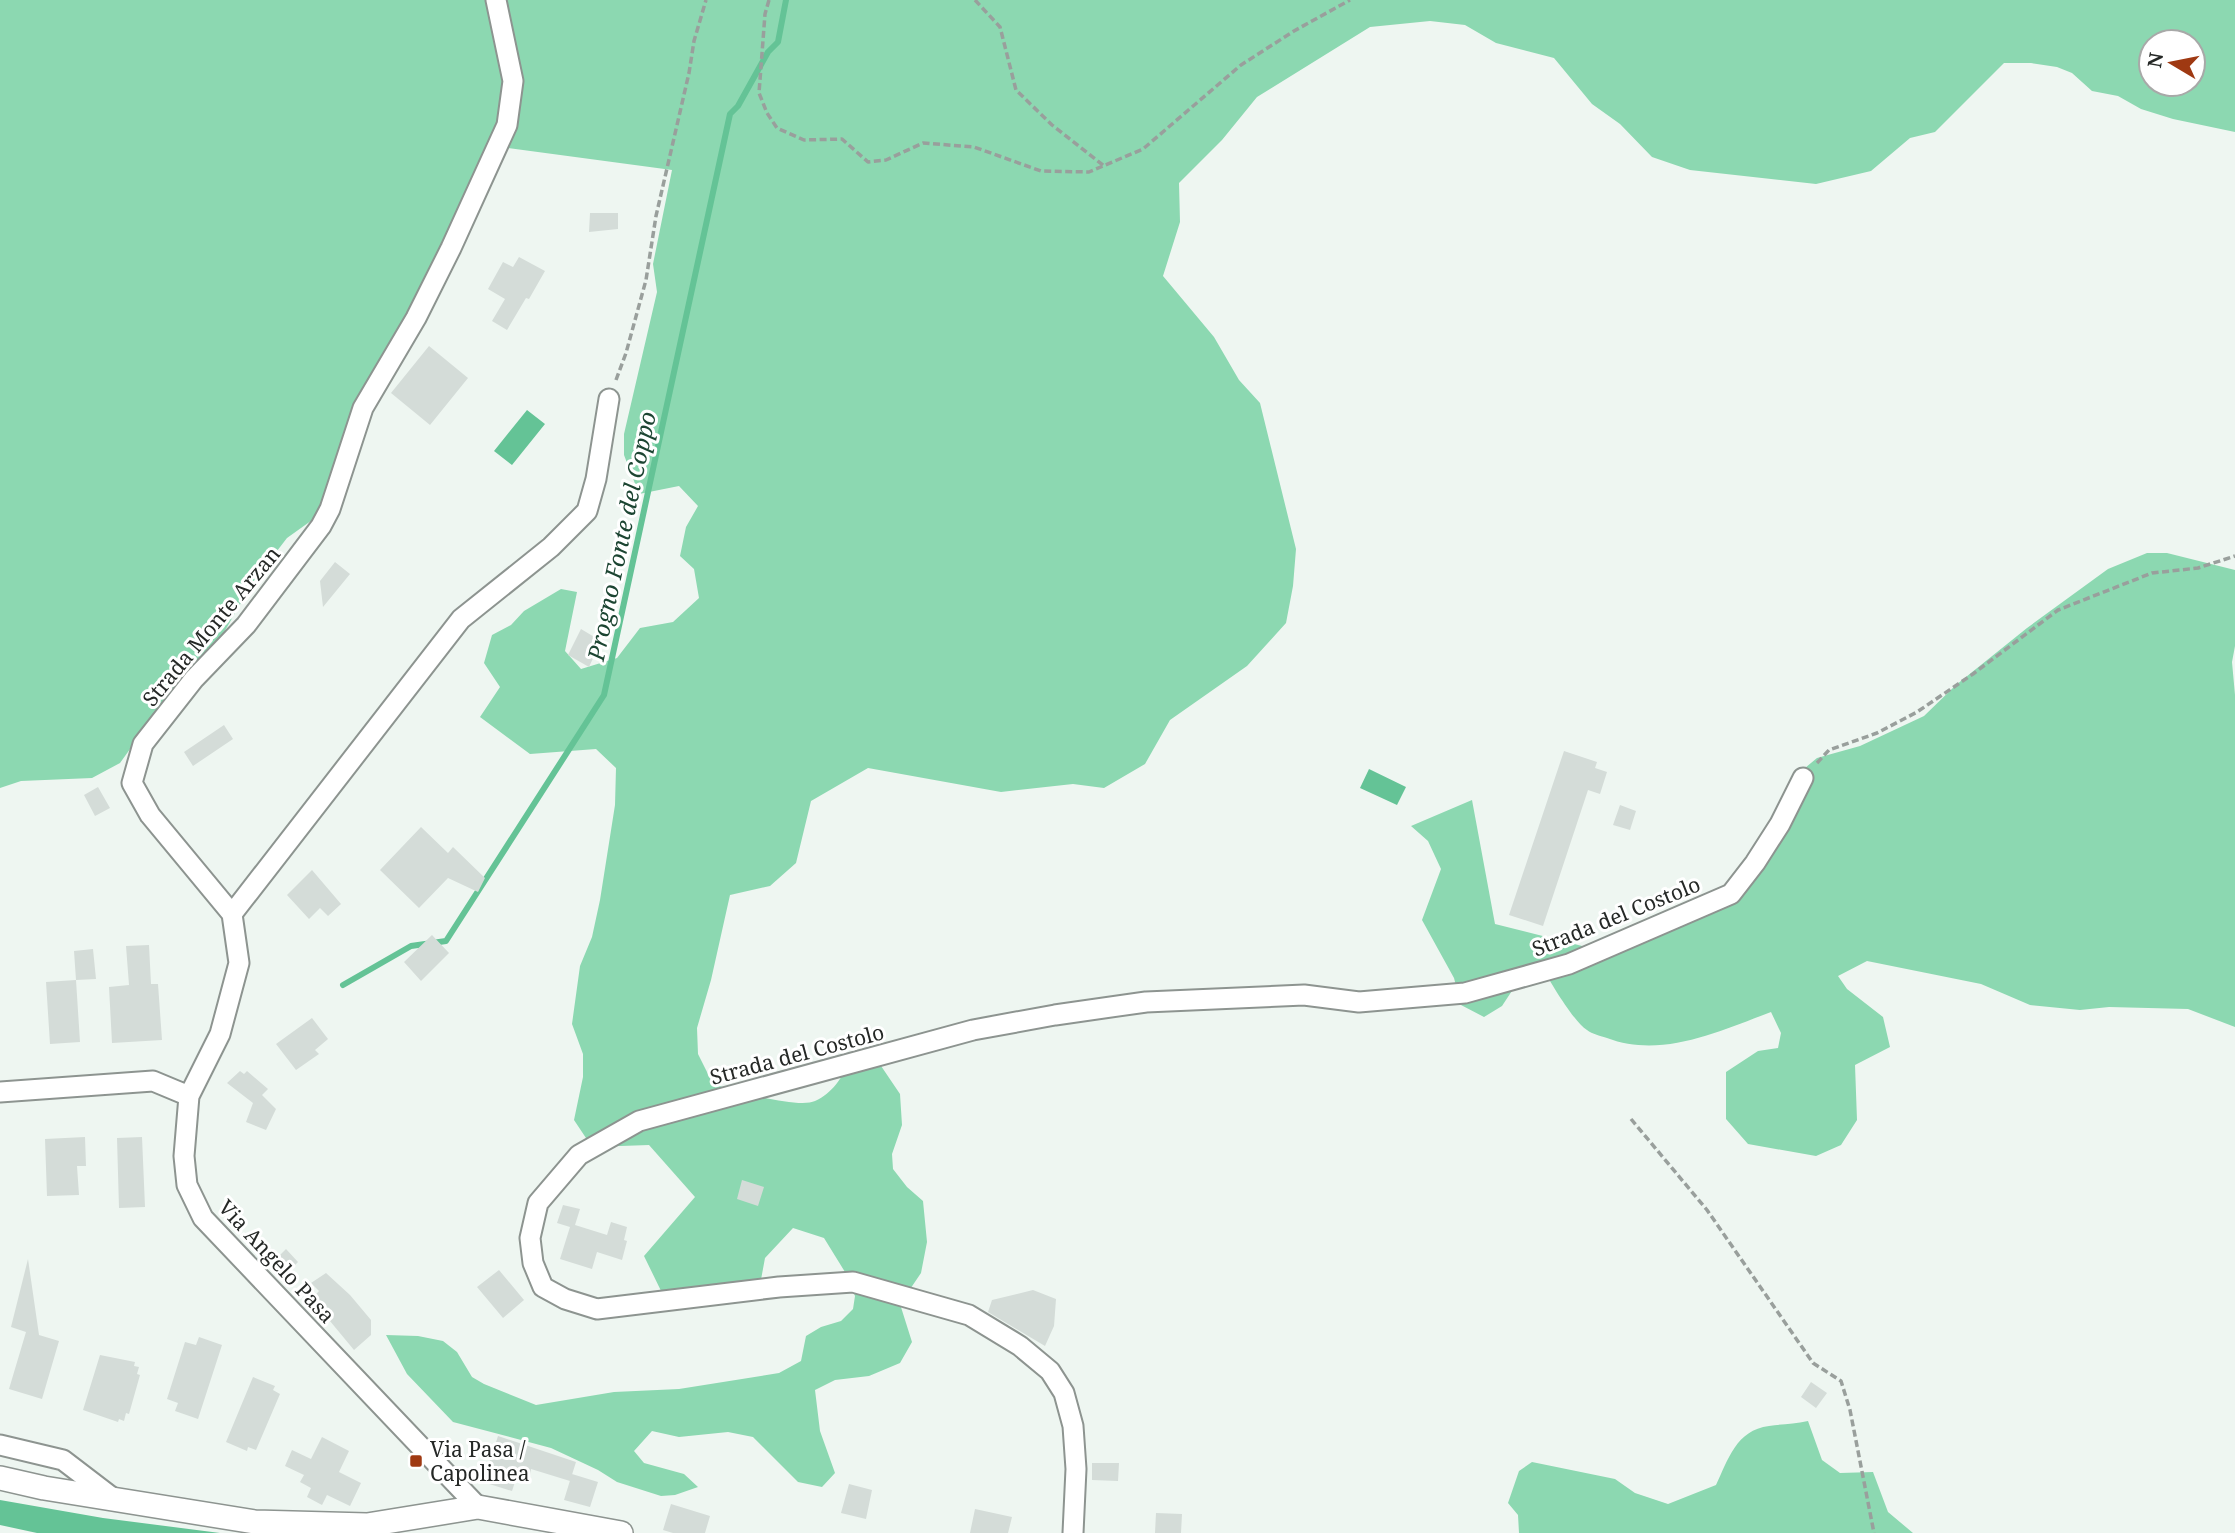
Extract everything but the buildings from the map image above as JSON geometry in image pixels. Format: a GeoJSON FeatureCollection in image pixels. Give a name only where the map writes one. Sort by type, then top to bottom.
{"type":"FeatureCollection","features":[{"type":"Feature","properties":{"kind":"street","name":"Strada Monte Arzan"},"geometry":{"type":"LineString","coordinates":[[232,914],[150,815],[132,783],[143,744],[194,679],[246,625],[321,526],[330,509],[363,408],[416,318],[451,248],[506,125],[513,81],[496,0]]}},
{"type":"Feature","properties":{"kind":"street"},"geometry":{"type":"LineString","coordinates":[[0,1092],[153,1081],[190,1096],[220,1034],[239,963],[232,914],[461,619],[551,547],[587,511],[596,479],[609,399]]}},
{"type":"Feature","properties":{"kind":"street","name":"Strada del Costolo"},"geometry":{"type":"LineString","coordinates":[[1073,1533],[1076,1469],[1073,1426],[1064,1392],[1050,1371],[997,1330],[970,1315],[853,1282],[779,1287],[597,1309],[565,1299],[543,1287],[533,1263],[530,1238],[538,1203],[579,1155],[639,1121],[973,1030],[1055,1014],[1146,1002],[1304,995],[1359,1002],[1465,993],[1569,964],[1731,894],[1780,824],[1803,778]]}},
{"type":"Feature","properties":{"kind":"street","name":"Via Angelo Pasa"},"geometry":{"type":"LineString","coordinates":[[190,1096],[184,1156],[187,1185],[202,1218],[478,1507]]}},
{"type":"Feature","properties":{"kind":"street"},"geometry":{"type":"LineString","coordinates":[[0,1445],[63,1460],[115,1500]]}},
{"type":"Feature","properties":{"kind":"street"},"geometry":{"type":"LineString","coordinates":[[0,1478],[44,1488],[255,1522],[367,1525],[478,1507],[542,1526],[621,1533]]}},
{"type":"Feature","properties":{"kind":"path"},"geometry":{"type":"LineString","coordinates":[[609,399],[626,353],[646,280],[656,216],[694,41],[706,0]]}},
{"type":"Feature","properties":{"kind":"path"},"geometry":{"type":"LineString","coordinates":[[769,0],[765,14],[759,93],[777,128],[804,140],[842,139],[868,162],[886,160],[923,143],[974,147],[1041,171],[1089,172],[1143,149],[1241,65],[1350,0]]}},
{"type":"Feature","properties":{"kind":"path"},"geometry":{"type":"LineString","coordinates":[[975,0],[1000,27],[1016,90],[1052,125],[1104,166]]}},
{"type":"Feature","properties":{"kind":"path"},"geometry":{"type":"LineString","coordinates":[[1803,778],[1829,750],[1877,733],[1917,712],[2058,611],[2152,573],[2197,568],[2235,556]]}},
{"type":"Feature","properties":{"kind":"path"},"geometry":{"type":"LineString","coordinates":[[1631,1119],[1707,1210],[1813,1363],[1842,1381],[1874,1533]]}},
{"type":"Feature","properties":{"kind":"shaded area"},"geometry":{"type":"Polygon","coordinates":[[[0,0],[2235,0],[2235,132],[2173,119],[2141,109],[2118,96],[2092,91],[2072,73],[2057,67],[2004,63],[1935,132],[1910,138],[1871,171],[1816,184],[1690,170],[1652,157],[1620,124],[1592,104],[1554,58],[1496,43],[1465,25],[1430,21],[1370,27],[1257,97],[1222,140],[1179,183],[1180,222],[1163,276],[1214,337],[1239,380],[1260,403],[1296,549],[1286,623],[1247,666],[1170,720],[1145,764],[1104,788],[1073,784],[1001,792],[868,768],[811,801],[796,863],[770,886],[730,895],[697,1028],[698,1054],[713,1084],[765,1098],[807,1103],[821,1098],[832,1089],[851,1061],[877,1060],[900,1094],[902,1125],[892,1154],[893,1169],[923,1201],[927,1242],[921,1273],[900,1304],[912,1342],[900,1363],[869,1376],[835,1380],[815,1390],[820,1431],[835,1473],[822,1487],[798,1482],[753,1437],[728,1432],[679,1437],[652,1431],[634,1451],[644,1463],[684,1474],[698,1487],[675,1495],[661,1496],[617,1482],[551,1448],[453,1422],[407,1374],[386,1335],[418,1336],[443,1341],[457,1352],[472,1377],[536,1405],[614,1392],[679,1389],[779,1373],[801,1361],[806,1336],[821,1327],[841,1321],[853,1309],[855,1296],[845,1272],[824,1238],[793,1228],[765,1258],[760,1285],[730,1304],[707,1306],[665,1299],[644,1256],[695,1197],[649,1145],[592,1147],[574,1120],[583,1077],[583,1054],[572,1024],[580,966],[592,937],[600,900],[615,805],[616,768],[596,749],[530,754],[480,717],[500,687],[484,663],[492,635],[511,625],[524,611],[561,589],[577,592],[565,651],[581,669],[617,658],[640,628],[673,622],[699,598],[694,569],[680,556],[686,527],[698,506],[679,486],[639,494],[624,455],[624,434],[657,292],[653,264],[672,170],[494,146],[322,513],[287,538],[253,582],[219,641],[153,717],[120,763],[92,778],[21,781],[0,788],[0,0]]]}},
{"type":"Feature","properties":{"kind":"shaded area"},"geometry":{"type":"Polygon","coordinates":[[[527,410],[545,424],[512,465],[494,451],[527,410]]]}},
{"type":"Feature","properties":{"kind":"shaded area"},"geometry":{"type":"Polygon","coordinates":[[[2147,553],[2167,553],[2235,570],[2235,646],[2232,662],[2235,695],[2235,1027],[2188,1009],[2109,1007],[2080,1010],[2030,1005],[1981,984],[1867,961],[1838,976],[1847,989],[1883,1017],[1890,1047],[1855,1065],[1857,1120],[1841,1145],[1816,1156],[1748,1144],[1726,1119],[1726,1072],[1758,1051],[1778,1048],[1781,1033],[1771,1012],[1690,1040],[1670,1044],[1628,1044],[1594,1034],[1581,1025],[1541,965],[1527,968],[1502,1006],[1484,1017],[1461,1005],[1454,978],[1422,920],[1441,869],[1428,841],[1411,826],[1472,800],[1495,924],[1590,948],[1722,892],[1750,865],[1799,773],[1817,758],[1860,746],[1924,716],[1956,685],[2027,628],[2108,569],[2147,553]]]}},
{"type":"Feature","properties":{"kind":"shaded area"},"geometry":{"type":"Polygon","coordinates":[[[1369,769],[1406,787],[1397,805],[1360,788],[1369,769]]]}},
{"type":"Feature","properties":{"kind":"shaded area"},"geometry":{"type":"Polygon","coordinates":[[[1808,1421],[1822,1460],[1840,1473],[1873,1472],[1888,1512],[1913,1533],[1519,1533],[1518,1515],[1508,1503],[1519,1471],[1532,1462],[1615,1479],[1635,1493],[1668,1504],[1716,1485],[1729,1456],[1748,1433],[1769,1426],[1808,1421]]]}},
{"type":"Feature","properties":{"kind":"shaded area"},"geometry":{"type":"Polygon","coordinates":[[[0,1500],[103,1518],[220,1533],[37,1533],[0,1525],[0,1500]]]}},
{"type":"Feature","properties":{"kind":"waterway","name":"Progno Fonte del Coppo"},"geometry":{"type":"LineString","coordinates":[[343,985],[411,946],[446,941],[604,695],[730,114],[738,106],[768,52],[778,42],[786,0]]}},
{"type":"Feature","properties":{"kind":"place","name":"Via Pasa / Capolinea"},"geometry":{"type":"Point","coordinates":[416,1461]}}]}
